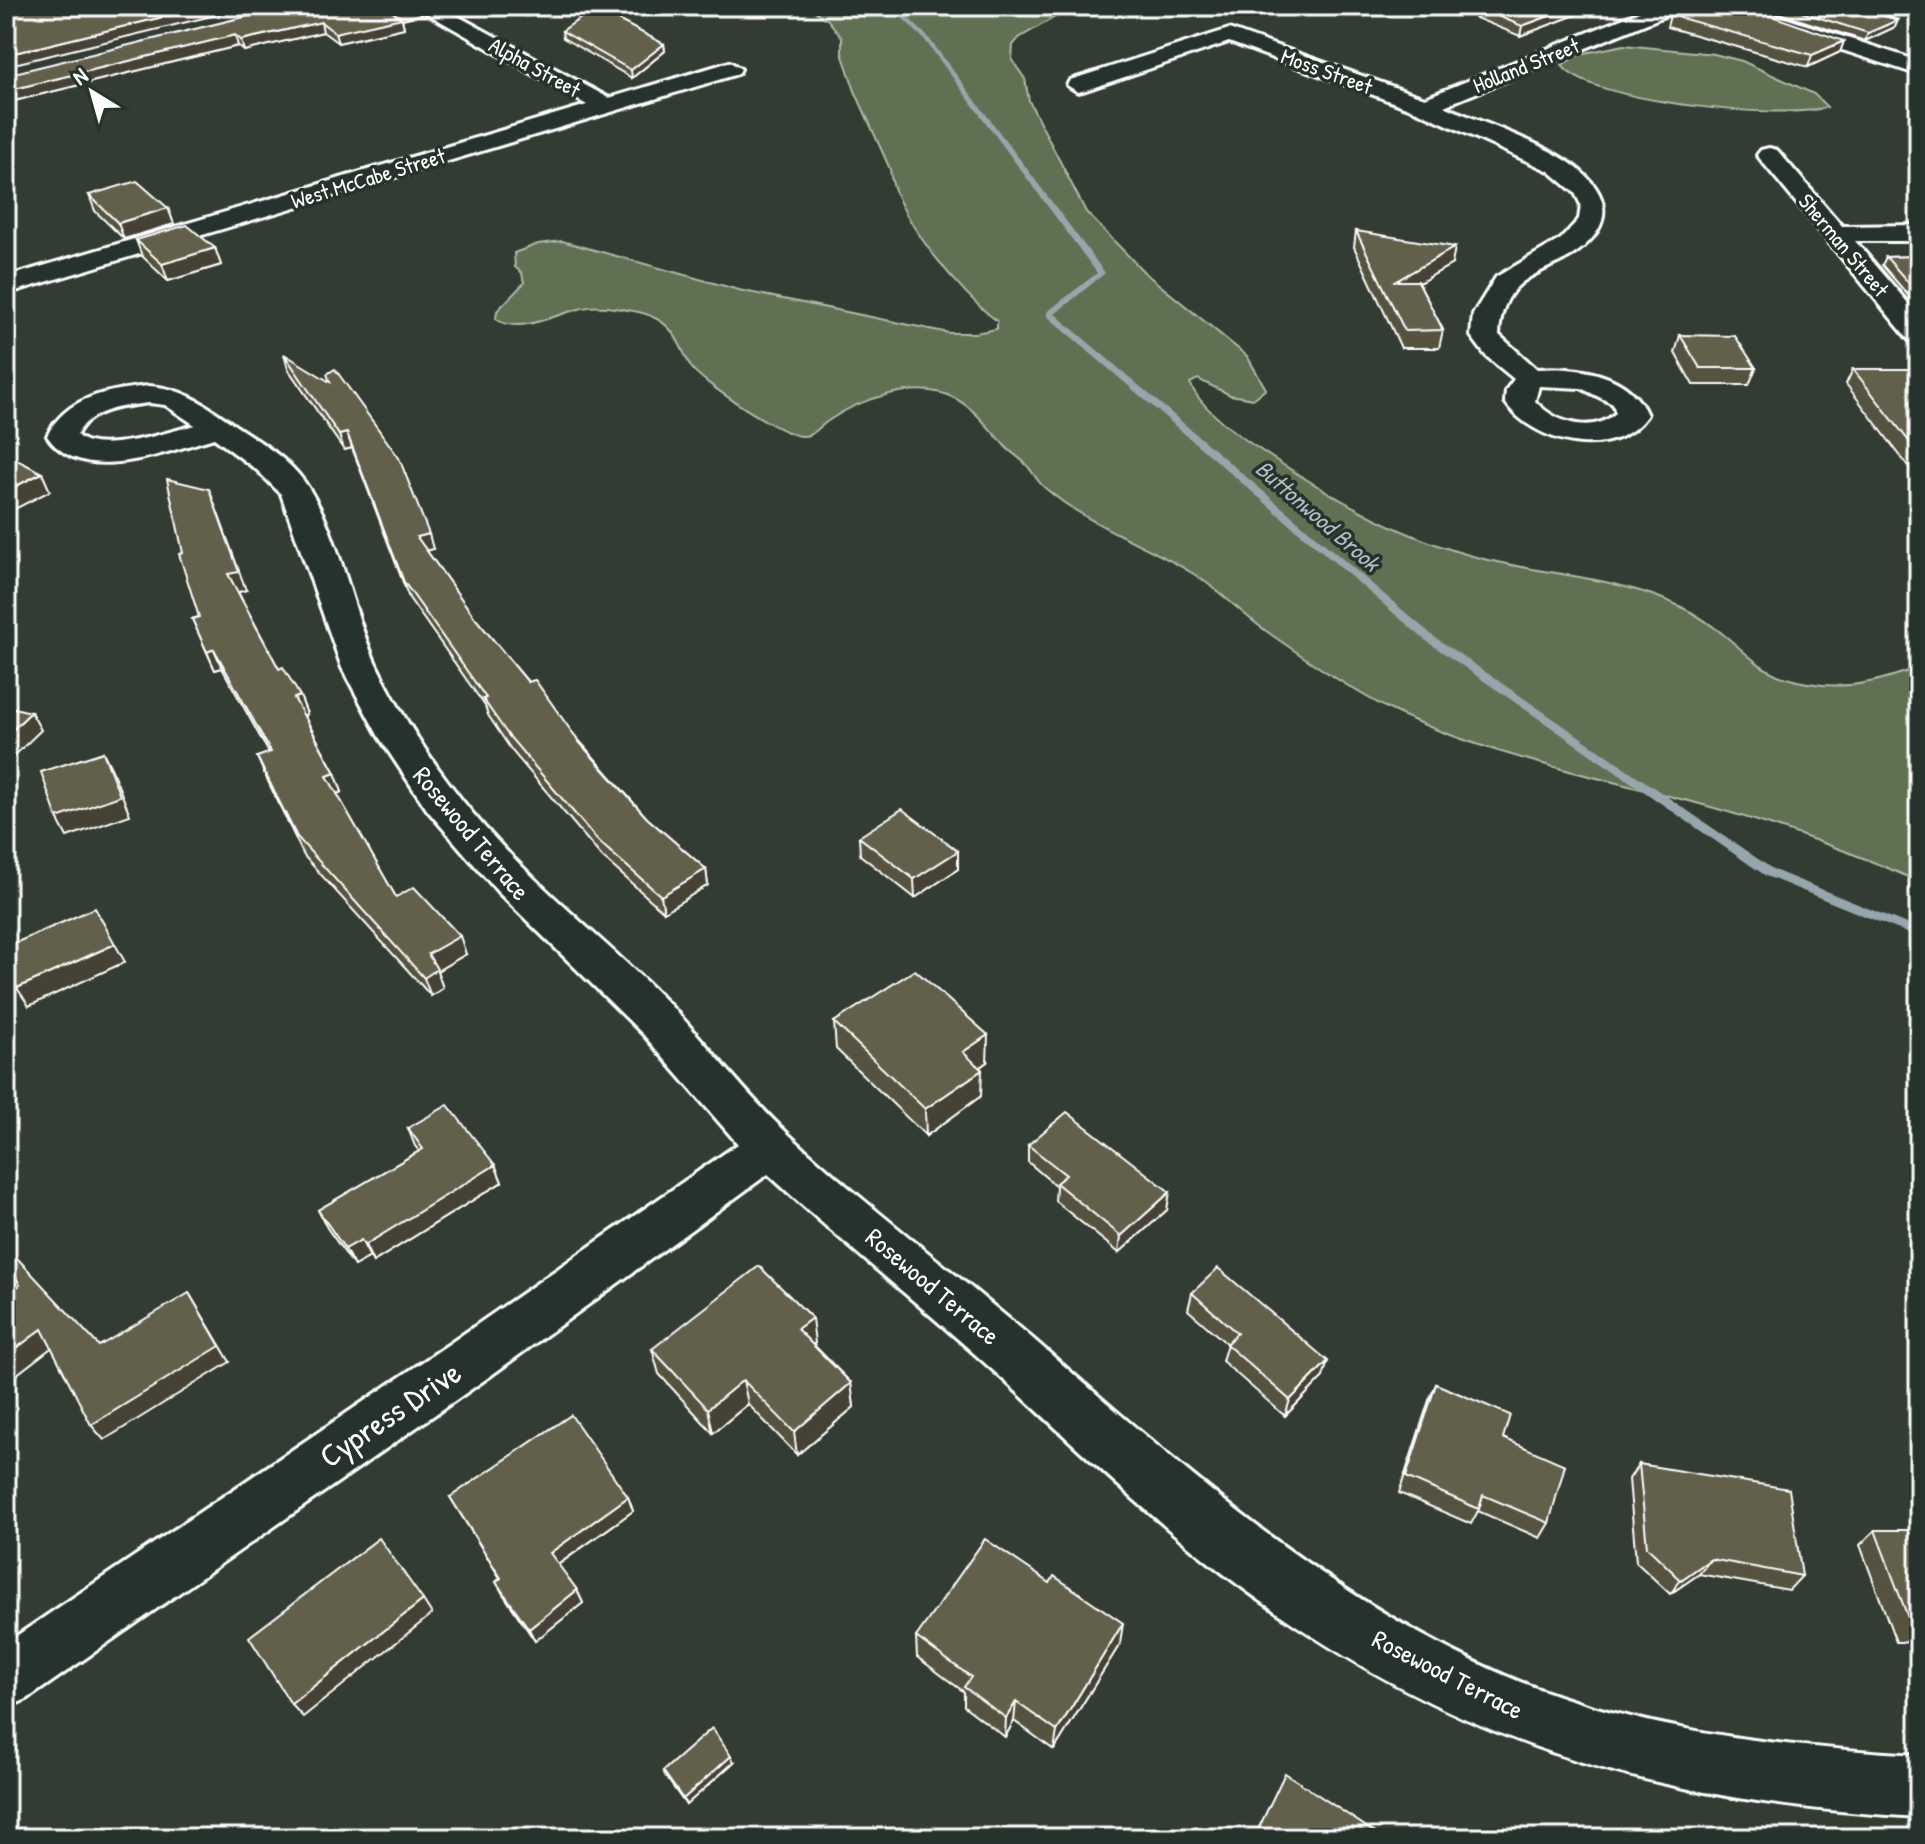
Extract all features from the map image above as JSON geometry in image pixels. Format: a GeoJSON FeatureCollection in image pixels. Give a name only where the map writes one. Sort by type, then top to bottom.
{"type":"FeatureCollection","features":[{"type":"Feature","properties":{"kind":"street","name":"Alpha Street"},"geometry":{"type":"LineString","coordinates":[[424,6],[605,105]]}},
{"type":"Feature","properties":{"kind":"street","name":"Holland Street"},"geometry":{"type":"LineString","coordinates":[[1425,106],[1672,6]]}},
{"type":"Feature","properties":{"kind":"street"},"geometry":{"type":"LineString","coordinates":[[1726,6],[1919,68]]}},
{"type":"Feature","properties":{"kind":"street","name":"Moss Street"},"geometry":{"type":"LineString","coordinates":[[1078,85],[1229,35],[1425,106],[1544,158],[1580,183],[1591,198],[1594,212],[1583,233],[1551,258],[1505,283],[1487,314],[1485,336],[1496,350],[1530,378]]}},
{"type":"Feature","properties":{"kind":"street","name":"West McCabe Street"},"geometry":{"type":"LineString","coordinates":[[6,286],[730,69]]}},
{"type":"Feature","properties":{"kind":"street","name":"Sherman Street"},"geometry":{"type":"LineString","coordinates":[[1769,155],[1919,334]]}},
{"type":"Feature","properties":{"kind":"street"},"geometry":{"type":"LineString","coordinates":[[1835,234],[1919,233]]}},
{"type":"Feature","properties":{"kind":"street","name":"Rosewood Terrace"},"geometry":{"type":"LineString","coordinates":[[219,428],[292,485],[341,624],[372,691],[411,762],[456,821],[524,898],[641,1004],[770,1147],[1022,1362],[1164,1489],[1233,1545],[1325,1609],[1419,1664],[1528,1715],[1620,1743],[1767,1772],[1919,1786]]}},
{"type":"Feature","properties":{"kind":"street","name":"Cypress Drive"},"geometry":{"type":"LineString","coordinates":[[6,1678],[471,1359],[770,1147]]}},
{"type":"Feature","properties":{"kind":"green space"},"geometry":{"type":"Polygon","coordinates":[[[807,6],[1074,6],[1019,38],[1013,45],[1012,60],[1025,79],[1029,101],[1086,212],[1145,273],[1247,356],[1266,389],[1253,399],[1230,395],[1198,379],[1190,383],[1195,393],[1212,413],[1235,432],[1319,487],[1398,529],[1454,551],[1624,586],[1668,601],[1704,620],[1755,661],[1783,677],[1819,685],[1852,685],[1919,667],[1919,882],[1776,827],[1501,752],[1393,711],[1292,649],[1192,573],[1097,523],[1061,500],[1042,485],[1027,465],[974,412],[952,397],[922,390],[888,394],[855,406],[812,433],[801,436],[761,418],[698,375],[668,327],[648,315],[595,307],[529,324],[506,324],[496,319],[497,311],[524,283],[522,273],[515,267],[514,253],[538,244],[562,241],[739,290],[949,333],[997,329],[997,321],[949,273],[903,208],[890,169],[855,91],[842,53],[842,38],[828,20],[807,6]]]}},
{"type":"Feature","properties":{"kind":"green space"},"geometry":{"type":"Polygon","coordinates":[[[1624,45],[1714,54],[1742,61],[1814,94],[1827,107],[1771,112],[1687,105],[1607,89],[1578,78],[1562,65],[1580,54],[1624,45]]]}},
{"type":"Feature","properties":{"kind":"building"},"geometry":{"type":"Polygon","coordinates":[[[6,6],[208,6],[6,55],[6,6]]]}},
{"type":"Feature","properties":{"kind":"building"},"geometry":{"type":"Polygon","coordinates":[[[289,6],[412,6],[391,11],[402,18],[335,33],[321,22],[241,40],[235,35],[6,91],[6,75],[289,6]]]}},
{"type":"Feature","properties":{"kind":"building"},"geometry":{"type":"Polygon","coordinates":[[[1473,6],[1576,6],[1522,26],[1473,6]]]}},
{"type":"Feature","properties":{"kind":"building"},"geometry":{"type":"Polygon","coordinates":[[[1695,6],[1743,6],[1844,41],[1812,55],[1670,15],[1695,6]]]}},
{"type":"Feature","properties":{"kind":"building"},"geometry":{"type":"Polygon","coordinates":[[[1782,6],[1903,6],[1877,14],[1898,20],[1868,33],[1782,6]]]}},
{"type":"Feature","properties":{"kind":"building"},"geometry":{"type":"Polygon","coordinates":[[[595,8],[664,44],[631,70],[562,31],[595,8]]]}},
{"type":"Feature","properties":{"kind":"building"},"geometry":{"type":"Polygon","coordinates":[[[137,181],[168,208],[118,223],[89,195],[137,181]]]}},
{"type":"Feature","properties":{"kind":"building"},"geometry":{"type":"Polygon","coordinates":[[[187,225],[215,248],[162,264],[136,240],[187,225]]]}},
{"type":"Feature","properties":{"kind":"building"},"geometry":{"type":"Polygon","coordinates":[[[1356,231],[1455,247],[1396,281],[1418,281],[1443,330],[1405,331],[1356,231]]]}},
{"type":"Feature","properties":{"kind":"building"},"geometry":{"type":"Polygon","coordinates":[[[1919,256],[1919,295],[1886,257],[1919,256]]]}},
{"type":"Feature","properties":{"kind":"building"},"geometry":{"type":"Polygon","coordinates":[[[1680,335],[1735,336],[1756,368],[1700,368],[1680,335]]]}},
{"type":"Feature","properties":{"kind":"building"},"geometry":{"type":"Polygon","coordinates":[[[284,354],[330,382],[327,374],[335,369],[399,458],[429,534],[417,537],[475,618],[528,682],[535,680],[579,742],[647,818],[706,869],[661,896],[598,841],[508,735],[483,699],[486,698],[404,582],[347,433],[339,435],[284,354]]]}},
{"type":"Feature","properties":{"kind":"building"},"geometry":{"type":"Polygon","coordinates":[[[1853,369],[1911,369],[1919,380],[1919,454],[1853,369]]]}},
{"type":"Feature","properties":{"kind":"building"},"geometry":{"type":"Polygon","coordinates":[[[6,454],[42,473],[6,491],[6,454]]]}},
{"type":"Feature","properties":{"kind":"building"},"geometry":{"type":"Polygon","coordinates":[[[167,479],[209,489],[239,572],[228,574],[279,669],[283,667],[300,696],[294,698],[335,773],[327,776],[396,897],[414,887],[460,936],[428,954],[437,969],[424,978],[297,837],[257,757],[271,752],[214,649],[207,652],[192,619],[199,617],[179,554],[183,553],[167,479]]]}},
{"type":"Feature","properties":{"kind":"building"},"geometry":{"type":"Polygon","coordinates":[[[6,706],[31,712],[6,736],[6,706]]]}},
{"type":"Feature","properties":{"kind":"building"},"geometry":{"type":"Polygon","coordinates":[[[103,752],[120,796],[57,818],[41,772],[103,752]]]}},
{"type":"Feature","properties":{"kind":"building"},"geometry":{"type":"Polygon","coordinates":[[[902,809],[958,851],[914,879],[859,837],[902,809]]]}},
{"type":"Feature","properties":{"kind":"building"},"geometry":{"type":"Polygon","coordinates":[[[95,908],[115,944],[17,988],[6,965],[6,947],[95,908]]]}},
{"type":"Feature","properties":{"kind":"building"},"geometry":{"type":"Polygon","coordinates":[[[915,970],[988,1035],[963,1052],[982,1070],[925,1109],[834,1022],[915,970]]]}},
{"type":"Feature","properties":{"kind":"building"},"geometry":{"type":"Polygon","coordinates":[[[448,1105],[495,1165],[365,1245],[361,1240],[345,1249],[318,1210],[423,1149],[408,1128],[448,1105]]]}},
{"type":"Feature","properties":{"kind":"building"},"geometry":{"type":"Polygon","coordinates":[[[1067,1112],[1170,1192],[1121,1236],[1056,1183],[1066,1175],[1028,1145],[1067,1112]]]}},
{"type":"Feature","properties":{"kind":"building"},"geometry":{"type":"Polygon","coordinates":[[[17,1258],[99,1346],[189,1293],[220,1346],[91,1425],[42,1329],[6,1356],[6,1295],[20,1285],[9,1264],[17,1258]]]}},
{"type":"Feature","properties":{"kind":"building"},"geometry":{"type":"Polygon","coordinates":[[[759,1266],[812,1318],[797,1329],[851,1383],[794,1432],[743,1380],[708,1409],[652,1349],[759,1266]]]}},
{"type":"Feature","properties":{"kind":"building"},"geometry":{"type":"Polygon","coordinates":[[[1218,1268],[1328,1361],[1290,1400],[1226,1344],[1237,1333],[1192,1293],[1218,1268]]]}},
{"type":"Feature","properties":{"kind":"building"},"geometry":{"type":"Polygon","coordinates":[[[1436,1384],[1510,1415],[1503,1438],[1565,1465],[1549,1523],[1483,1495],[1479,1509],[1406,1477],[1436,1384]]]}},
{"type":"Feature","properties":{"kind":"building"},"geometry":{"type":"Polygon","coordinates":[[[571,1415],[628,1497],[550,1553],[577,1590],[529,1629],[496,1582],[501,1578],[450,1497],[571,1415]]]}},
{"type":"Feature","properties":{"kind":"building"},"geometry":{"type":"Polygon","coordinates":[[[1639,1464],[1789,1489],[1802,1576],[1711,1559],[1681,1580],[1647,1547],[1639,1464]]]}},
{"type":"Feature","properties":{"kind":"building"},"geometry":{"type":"Polygon","coordinates":[[[1875,1530],[1919,1530],[1919,1628],[1912,1628],[1875,1530]]]}},
{"type":"Feature","properties":{"kind":"building"},"geometry":{"type":"Polygon","coordinates":[[[379,1538],[423,1600],[291,1704],[249,1637],[379,1538]]]}},
{"type":"Feature","properties":{"kind":"building"},"geometry":{"type":"Polygon","coordinates":[[[985,1539],[1050,1583],[1054,1576],[1123,1623],[1057,1731],[1016,1702],[1006,1718],[964,1687],[971,1677],[916,1637],[985,1539]]]}},
{"type":"Feature","properties":{"kind":"building"},"geometry":{"type":"Polygon","coordinates":[[[712,1728],[731,1756],[683,1799],[663,1771],[712,1728]]]}},
{"type":"Feature","properties":{"kind":"building"},"geometry":{"type":"Polygon","coordinates":[[[1285,1773],[1383,1838],[1254,1838],[1285,1773]]]}},
{"type":"Feature","properties":{"kind":"waterway","name":"Buttonwood Brook"},"geometry":{"type":"LineString","coordinates":[[893,6],[926,38],[1101,273],[1050,314],[1429,638],[1770,873],[1919,934]]}}]}
